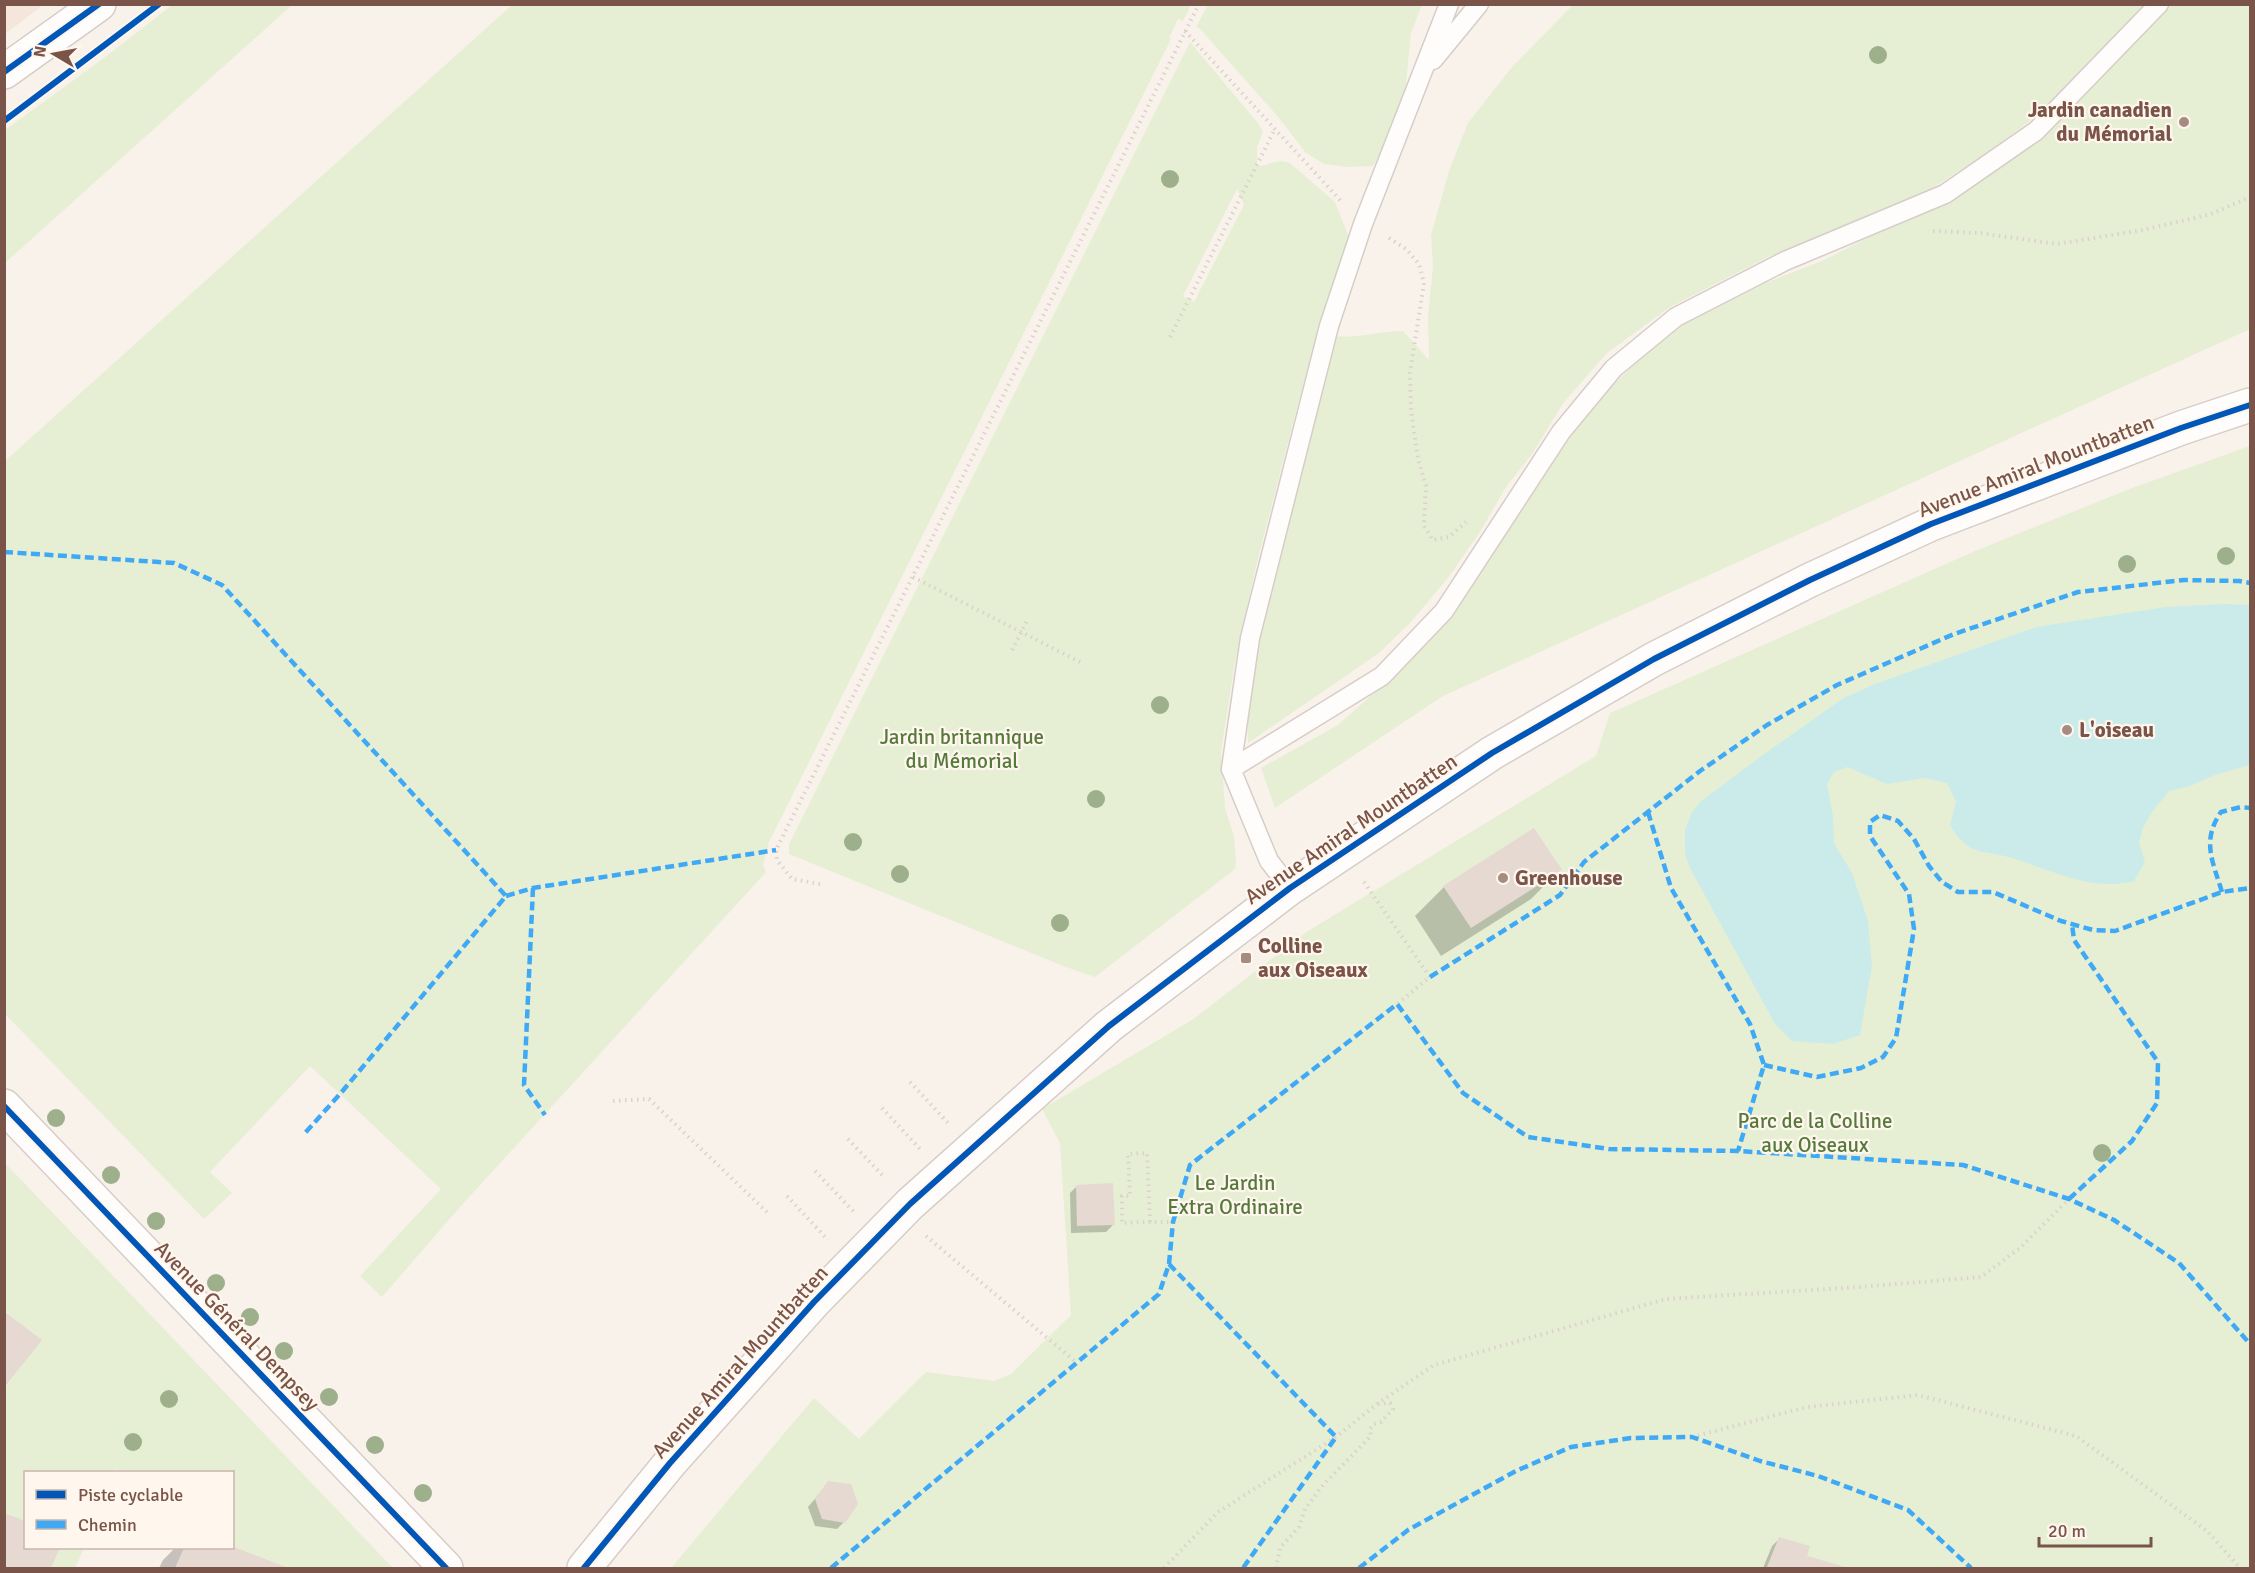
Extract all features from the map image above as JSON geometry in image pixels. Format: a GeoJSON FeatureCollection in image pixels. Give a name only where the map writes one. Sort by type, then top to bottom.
{"type":"FeatureCollection","features":[{"type":"Feature","properties":{"kind":"street"},"geometry":{"type":"LineString","coordinates":[[4,72],[99,4]]}},
{"type":"Feature","properties":{"kind":"street","name":"Avenue Amiral Mountbatten"},"geometry":{"type":"LineString","coordinates":[[584,1569],[693,1438],[814,1302],[910,1204],[1109,1026],[1290,888],[1492,753],[1654,659],[1810,580],[1931,524],[2181,428],[2250,405]]}},
{"type":"Feature","properties":{"kind":"street","name":"Avenue Général Dempsey"},"geometry":{"type":"LineString","coordinates":[[4,1106],[446,1569]]}},
{"type":"Feature","properties":{"kind":"lane"},"geometry":{"type":"LineString","coordinates":[[1290,888],[1269,861],[1231,769],[1250,638],[1329,326],[1363,225],[1449,4]]}},
{"type":"Feature","properties":{"kind":"lane"},"geometry":{"type":"LineString","coordinates":[[1422,73],[1479,4]]}},
{"type":"Feature","properties":{"kind":"lane"},"geometry":{"type":"LineString","coordinates":[[1231,769],[1382,675],[1444,611],[1561,432],[1614,368],[1676,317],[1785,261],[1945,194],[2036,130],[2159,4]]}},
{"type":"Feature","properties":{"kind":"path"},"geometry":{"type":"LineString","coordinates":[[820,884],[792,879],[777,860],[776,850],[1199,4]]}},
{"type":"Feature","properties":{"kind":"path"},"geometry":{"type":"LineString","coordinates":[[1185,31],[1363,225],[1406,249],[1419,264],[1424,283],[1410,373],[1411,410],[1418,459],[1426,486],[1424,526],[1433,540],[1449,537],[1470,519],[1516,500]]}},
{"type":"Feature","properties":{"kind":"path"},"geometry":{"type":"LineString","coordinates":[[1170,337],[1275,129]]}},
{"type":"Feature","properties":{"kind":"path"},"geometry":{"type":"LineString","coordinates":[[1932,231],[1979,233],[2056,244],[2143,230],[2211,214],[2250,196]]}},
{"type":"Feature","properties":{"kind":"path"},"geometry":{"type":"LineString","coordinates":[[913,577],[1084,664]]}},
{"type":"Feature","properties":{"kind":"path"},"geometry":{"type":"LineString","coordinates":[[1012,650],[1028,619]]}},
{"type":"Feature","properties":{"kind":"path"},"geometry":{"type":"LineString","coordinates":[[1359,874],[1430,978],[1397,1004]]}},
{"type":"Feature","properties":{"kind":"path"},"geometry":{"type":"LineString","coordinates":[[910,1082],[952,1128]]}},
{"type":"Feature","properties":{"kind":"path"},"geometry":{"type":"LineString","coordinates":[[613,1101],[649,1099],[769,1214]]}},
{"type":"Feature","properties":{"kind":"path"},"geometry":{"type":"LineString","coordinates":[[882,1108],[925,1154]]}},
{"type":"Feature","properties":{"kind":"path"},"geometry":{"type":"LineString","coordinates":[[848,1139],[891,1185]]}},
{"type":"Feature","properties":{"kind":"path"},"geometry":{"type":"LineString","coordinates":[[1150,1222],[1147,1153],[1128,1154],[1130,1196],[1122,1196],[1122,1223],[1173,1222]]}},
{"type":"Feature","properties":{"kind":"path"},"geometry":{"type":"LineString","coordinates":[[815,1171],[858,1216]]}},
{"type":"Feature","properties":{"kind":"path"},"geometry":{"type":"LineString","coordinates":[[787,1196],[831,1243]]}},
{"type":"Feature","properties":{"kind":"path"},"geometry":{"type":"LineString","coordinates":[[1164,1569],[1218,1512],[1336,1437],[1377,1404],[1434,1365],[1666,1299],[1981,1277],[2020,1248],[2070,1199]]}},
{"type":"Feature","properties":{"kind":"path"},"geometry":{"type":"LineString","coordinates":[[924,1235],[1077,1363]]}},
{"type":"Feature","properties":{"kind":"path"},"geometry":{"type":"LineString","coordinates":[[1692,1437],[1807,1407],[1918,1395],[2076,1436],[2207,1531],[2240,1569]]}},
{"type":"Feature","properties":{"kind":"path"},"geometry":{"type":"LineString","coordinates":[[1276,1569],[1280,1548],[1299,1527],[1305,1509],[1323,1485],[1371,1436],[1370,1430],[1374,1424],[1381,1422],[1393,1409],[1390,1403],[1377,1404]]}},
{"type":"Feature","properties":{"kind":"shaded area"},"geometry":{"type":"Polygon","coordinates":[[[5,4],[43,4],[43,5],[5,34],[5,4]]]}},
{"type":"Feature","properties":{"kind":"green space"},"geometry":{"type":"Polygon","coordinates":[[[172,5],[292,5],[5,263],[5,130],[172,5]]]}},
{"type":"Feature","properties":{"kind":"green space"},"geometry":{"type":"Polygon","coordinates":[[[512,5],[1191,5],[1183,21],[1178,19],[1169,38],[1171,39],[769,842],[763,865],[766,872],[460,1207],[382,1297],[360,1276],[441,1189],[310,1066],[210,1172],[232,1193],[204,1219],[5,1014],[5,461],[512,5]]]}},
{"type":"Feature","properties":{"kind":"green space"},"geometry":{"type":"Polygon","coordinates":[[[1208,5],[1422,5],[1411,33],[1405,94],[1398,121],[1373,166],[1348,167],[1324,164],[1306,153],[1279,118],[1196,27],[1208,5]]]}},
{"type":"Feature","properties":{"kind":"green space"},"geometry":{"type":"Polygon","coordinates":[[[1573,5],[2151,5],[2052,104],[1990,151],[1931,189],[1861,223],[1791,251],[1770,256],[1670,307],[1607,353],[1564,402],[1532,454],[1506,487],[1480,532],[1448,578],[1410,623],[1379,653],[1248,743],[1247,716],[1256,647],[1334,336],[1403,331],[1429,360],[1428,316],[1433,267],[1431,235],[1450,168],[1468,123],[1512,67],[1573,5]]]}},
{"type":"Feature","properties":{"kind":"green space"},"geometry":{"type":"Polygon","coordinates":[[[2169,5],[2250,5],[2250,329],[1443,696],[1275,808],[1261,768],[1338,725],[1408,663],[1467,593],[1589,410],[1641,357],[1683,323],[1737,294],[1822,261],[1949,197],[2145,31],[2169,5]]]}},
{"type":"Feature","properties":{"kind":"green space","name":"Jardin britannique du Mémorial"},"geometry":{"type":"Polygon","coordinates":[[[1190,42],[1263,132],[1257,147],[1257,166],[1280,161],[1290,163],[1335,202],[1350,240],[1328,296],[1298,404],[1257,562],[1235,662],[1221,751],[1225,808],[1234,836],[1235,869],[1095,977],[789,854],[789,844],[1190,42]],[[1237,189],[1183,296],[1194,302],[1244,205],[1237,189]]]}},
{"type":"Feature","properties":{"kind":"green space","name":"Parc de la Colline aux Oiseaux"},"geometry":{"type":"Polygon","coordinates":[[[2250,446],[2250,1568],[671,1568],[814,1398],[859,1439],[926,1372],[994,1381],[1011,1374],[1071,1315],[1060,1143],[1042,1109],[1192,1020],[1308,931],[1596,756],[1610,713],[1975,551],[2132,488],[2250,446]]]}},
{"type":"Feature","properties":{"kind":"green space"},"geometry":{"type":"Polygon","coordinates":[[[4,1162],[393,1568],[289,1568],[234,1546],[234,1471],[122,1471],[115,1469],[114,1471],[24,1471],[24,1521],[5,1513],[5,1388],[41,1340],[5,1311],[4,1162]]]}},
{"type":"Feature","properties":{"kind":"green space"},"geometry":{"type":"Polygon","coordinates":[[[60,1549],[84,1549],[75,1568],[51,1568],[60,1549]]]}},
{"type":"Feature","properties":{"kind":"water"},"geometry":{"type":"Polygon","coordinates":[[[2250,605],[2250,765],[2169,791],[2152,812],[2143,828],[2139,843],[2145,862],[2134,881],[2100,884],[2084,881],[1972,848],[1960,839],[1950,825],[1956,802],[1947,783],[1924,778],[1887,784],[1847,767],[1834,772],[1827,784],[1833,816],[1834,843],[1852,873],[1868,921],[1872,966],[1860,1035],[1833,1044],[1792,1041],[1775,1024],[1690,868],[1685,854],[1685,830],[1692,812],[1700,802],[1842,699],[1872,685],[2036,627],[2166,607],[2250,605]]]}},
{"type":"Feature","properties":{"kind":"building","name":"Greenhouse"},"geometry":{"type":"Polygon","coordinates":[[[1534,828],[1562,870],[1471,928],[1443,886],[1534,828]]]}},
{"type":"Feature","properties":{"kind":"building"},"geometry":{"type":"Polygon","coordinates":[[[1113,1183],[1115,1225],[1077,1226],[1076,1185],[1113,1183]]]}},
{"type":"Feature","properties":{"kind":"building"},"geometry":{"type":"Polygon","coordinates":[[[4,1311],[42,1340],[4,1388],[4,1311]]]}},
{"type":"Feature","properties":{"kind":"building"},"geometry":{"type":"Polygon","coordinates":[[[828,1481],[851,1484],[858,1504],[845,1523],[822,1519],[815,1499],[828,1481]]]}},
{"type":"Feature","properties":{"kind":"building"},"geometry":{"type":"Polygon","coordinates":[[[4,1513],[24,1520],[24,1549],[60,1549],[51,1568],[4,1568],[4,1513]]]}},
{"type":"Feature","properties":{"kind":"building"},"geometry":{"type":"Polygon","coordinates":[[[1779,1537],[1810,1546],[1807,1556],[1849,1568],[1767,1567],[1779,1537]]]}},
{"type":"Feature","properties":{"kind":"building"},"geometry":{"type":"Polygon","coordinates":[[[234,1547],[289,1568],[175,1568],[184,1549],[234,1549],[234,1547]]]}},
{"type":"Feature","properties":{"kind":"marked path"},"geometry":{"type":"LineString","coordinates":[[4,552],[174,563],[222,585],[506,896],[305,1133]]}},
{"type":"Feature","properties":{"kind":"marked path"},"geometry":{"type":"LineString","coordinates":[[1430,977],[1560,895],[1584,862],[1700,771],[1767,725],[1837,685],[1954,634],[2078,592],[2184,580],[2250,583]]}},
{"type":"Feature","properties":{"kind":"marked path"},"geometry":{"type":"LineString","coordinates":[[2222,892],[2212,861],[2211,833],[2221,812],[2241,807],[2250,808]]}},
{"type":"Feature","properties":{"kind":"marked path"},"geometry":{"type":"LineString","coordinates":[[1648,812],[1671,888],[1750,1024],[1764,1065],[1738,1151]]}},
{"type":"Feature","properties":{"kind":"marked path"},"geometry":{"type":"LineString","coordinates":[[1764,1065],[1817,1077],[1861,1068],[1883,1057],[1896,1038],[1914,929],[1909,894],[1870,836],[1870,822],[1880,815],[1898,821],[1914,839],[1929,866],[1942,882],[1958,892],[1993,892],[2061,921],[2093,930],[2115,931],[2222,892],[2250,888]]}},
{"type":"Feature","properties":{"kind":"marked path"},"geometry":{"type":"LineString","coordinates":[[506,896],[533,888],[776,850]]}},
{"type":"Feature","properties":{"kind":"marked path"},"geometry":{"type":"LineString","coordinates":[[533,888],[524,1085],[545,1115]]}},
{"type":"Feature","properties":{"kind":"marked path"},"geometry":{"type":"LineString","coordinates":[[2069,1199],[2132,1141],[2157,1103],[2158,1062],[2074,940],[2072,924]]}},
{"type":"Feature","properties":{"kind":"marked path"},"geometry":{"type":"LineString","coordinates":[[831,1568],[1159,1294],[1169,1264],[1173,1222],[1190,1165],[1397,1004],[1463,1093],[1528,1137],[1609,1149],[1738,1151],[1963,1165],[2069,1199],[2114,1220],[2179,1263],[2250,1344]]}},
{"type":"Feature","properties":{"kind":"marked path"},"geometry":{"type":"LineString","coordinates":[[1169,1264],[1336,1437],[1243,1568]]}},
{"type":"Feature","properties":{"kind":"marked path"},"geometry":{"type":"LineString","coordinates":[[1359,1568],[1408,1530],[1516,1471],[1571,1447],[1631,1438],[1692,1437],[1760,1461],[1818,1476],[1908,1510],[1971,1568]]}},
{"type":"Feature","properties":{"kind":"cycle path"},"geometry":{"type":"LineString","coordinates":[[4,72],[99,4]]}},
{"type":"Feature","properties":{"kind":"cycle path"},"geometry":{"type":"LineString","coordinates":[[4,121],[159,4]]}},
{"type":"Feature","properties":{"kind":"cycle path"},"geometry":{"type":"LineString","coordinates":[[584,1568],[670,1463],[814,1302],[910,1204],[1109,1026],[1290,888],[1492,753],[1654,659],[1810,580],[1931,524],[2181,428],[2250,405]]}},
{"type":"Feature","properties":{"kind":"cycle path"},"geometry":{"type":"LineString","coordinates":[[4,1106],[446,1568]]}},
{"type":"Feature","properties":{"kind":"place","name":"Jardin canadien du Mémorial"},"geometry":{"type":"Point","coordinates":[2184,122]}},
{"type":"Feature","properties":{"kind":"place","name":"L'oiseau"},"geometry":{"type":"Point","coordinates":[2067,730]}},
{"type":"Feature","properties":{"kind":"place","name":"Greenhouse"},"geometry":{"type":"Point","coordinates":[1503,878]}},
{"type":"Feature","properties":{"kind":"place","name":"Colline aux Oiseaux"},"geometry":{"type":"Point","coordinates":[1246,958]}},
{"type":"Feature","properties":{"kind":"park label","name":"Le Jardin Extra Ordinaire"},"geometry":{"type":"Point","coordinates":[1235,1195]}}]}
